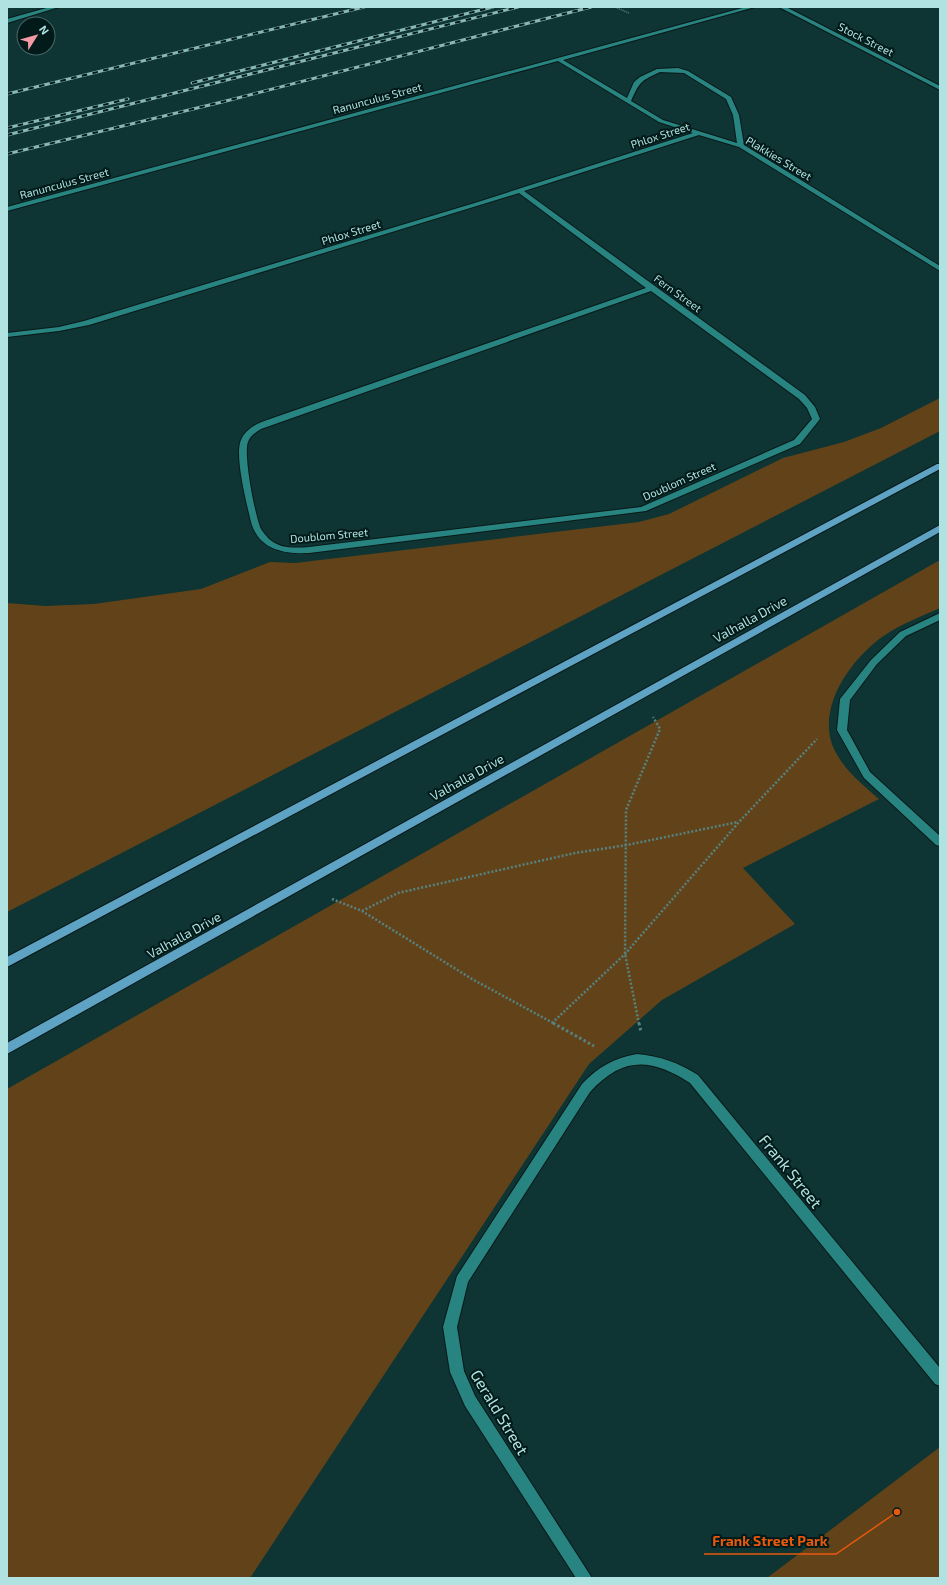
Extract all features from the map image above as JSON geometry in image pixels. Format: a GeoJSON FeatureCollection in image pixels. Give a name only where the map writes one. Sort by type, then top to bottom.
{"type":"FeatureCollection","features":[{"type":"Feature","properties":{"kind":"main road"},"geometry":{"type":"LineString","coordinates":[[7,962],[940,466]]}},
{"type":"Feature","properties":{"kind":"main road","name":"Valhalla Drive"},"geometry":{"type":"LineString","coordinates":[[7,1049],[940,528]]}},
{"type":"Feature","properties":{"kind":"street"},"geometry":{"type":"LineString","coordinates":[[7,21],[56,7]]}},
{"type":"Feature","properties":{"kind":"street","name":"Ranunculus Street"},"geometry":{"type":"LineString","coordinates":[[7,209],[752,7]]}},
{"type":"Feature","properties":{"kind":"street","name":"Stock Street"},"geometry":{"type":"LineString","coordinates":[[782,7],[940,88]]}},
{"type":"Feature","properties":{"kind":"street","name":"Plakkies Street"},"geometry":{"type":"LineString","coordinates":[[558,59],[661,121],[741,146],[940,269]]}},
{"type":"Feature","properties":{"kind":"street"},"geometry":{"type":"LineString","coordinates":[[628,100],[636,83],[642,78],[659,70],[678,70],[686,72],[729,98],[736,115],[741,146]]}},
{"type":"Feature","properties":{"kind":"street","name":"Phlox Street"},"geometry":{"type":"LineString","coordinates":[[7,335],[59,329],[86,323],[519,190],[698,133]]}},
{"type":"Feature","properties":{"kind":"street","name":"Fern Street"},"geometry":{"type":"LineString","coordinates":[[519,190],[802,397],[811,407],[816,419]]}},
{"type":"Feature","properties":{"kind":"street","name":"Doublom Street"},"geometry":{"type":"LineString","coordinates":[[652,288],[262,425],[251,432],[243,443],[242,456],[257,529],[266,541],[277,548],[290,551],[337,547],[642,509],[797,442],[816,419]]}},
{"type":"Feature","properties":{"kind":"street"},"geometry":{"type":"LineString","coordinates":[[940,616],[903,634],[874,662],[846,699],[842,730],[867,775],[940,842]]}},
{"type":"Feature","properties":{"kind":"street","name":"Frank Street"},"geometry":{"type":"LineString","coordinates":[[586,1088],[595,1076],[607,1068],[622,1062],[646,1059],[663,1062],[680,1069],[694,1079],[940,1380]]}},
{"type":"Feature","properties":{"kind":"street","name":"Gerald Street"},"geometry":{"type":"LineString","coordinates":[[585,1578],[470,1400],[457,1372],[450,1327],[462,1280],[586,1088]]}},
{"type":"Feature","properties":{"kind":"path"},"geometry":{"type":"LineString","coordinates":[[622,7],[617,8],[627,14],[633,12]]}},
{"type":"Feature","properties":{"kind":"path"},"geometry":{"type":"LineString","coordinates":[[646,1059],[625,954],[627,845],[626,810],[660,729],[653,716]]}},
{"type":"Feature","properties":{"kind":"path"},"geometry":{"type":"LineString","coordinates":[[552,1023],[625,954],[739,822],[818,738],[842,730]]}},
{"type":"Feature","properties":{"kind":"path"},"geometry":{"type":"LineString","coordinates":[[362,911],[398,893],[575,853],[627,845],[739,822]]}},
{"type":"Feature","properties":{"kind":"path"},"geometry":{"type":"LineString","coordinates":[[332,898],[362,911],[472,979],[622,1062]]}},
{"type":"Feature","properties":{"kind":"shaded area"},"geometry":{"type":"Polygon","coordinates":[[[940,398],[940,431],[7,912],[7,603],[45,606],[94,604],[201,589],[270,562],[295,563],[639,522],[669,514],[783,458],[844,442],[881,428],[940,398]]]}},
{"type":"Feature","properties":{"kind":"shaded area"},"geometry":{"type":"Polygon","coordinates":[[[940,560],[940,608],[898,627],[885,635],[860,656],[840,685],[833,701],[829,717],[829,733],[834,749],[848,770],[879,799],[743,868],[795,924],[662,1000],[589,1064],[250,1578],[7,1578],[7,1089],[940,560]]]}},
{"type":"Feature","properties":{"kind":"shaded area"},"geometry":{"type":"Polygon","coordinates":[[[940,1447],[940,1578],[767,1578],[940,1447]]]}},
{"type":"Feature","properties":{"kind":"railway"},"geometry":{"type":"LineString","coordinates":[[7,94],[364,7]]}},
{"type":"Feature","properties":{"kind":"railway"},"geometry":{"type":"LineString","coordinates":[[192,83],[493,7]]}},
{"type":"Feature","properties":{"kind":"railway"},"geometry":{"type":"LineString","coordinates":[[7,135],[518,7]]}},
{"type":"Feature","properties":{"kind":"railway"},"geometry":{"type":"LineString","coordinates":[[7,154],[226,101],[591,7]]}},
{"type":"Feature","properties":{"kind":"railway"},"geometry":{"type":"LineString","coordinates":[[7,128],[128,99]]}},
{"type":"Feature","properties":{"kind":"place","name":"Frank Street Park"},"geometry":{"type":"Point","coordinates":[897,1512]}}]}
